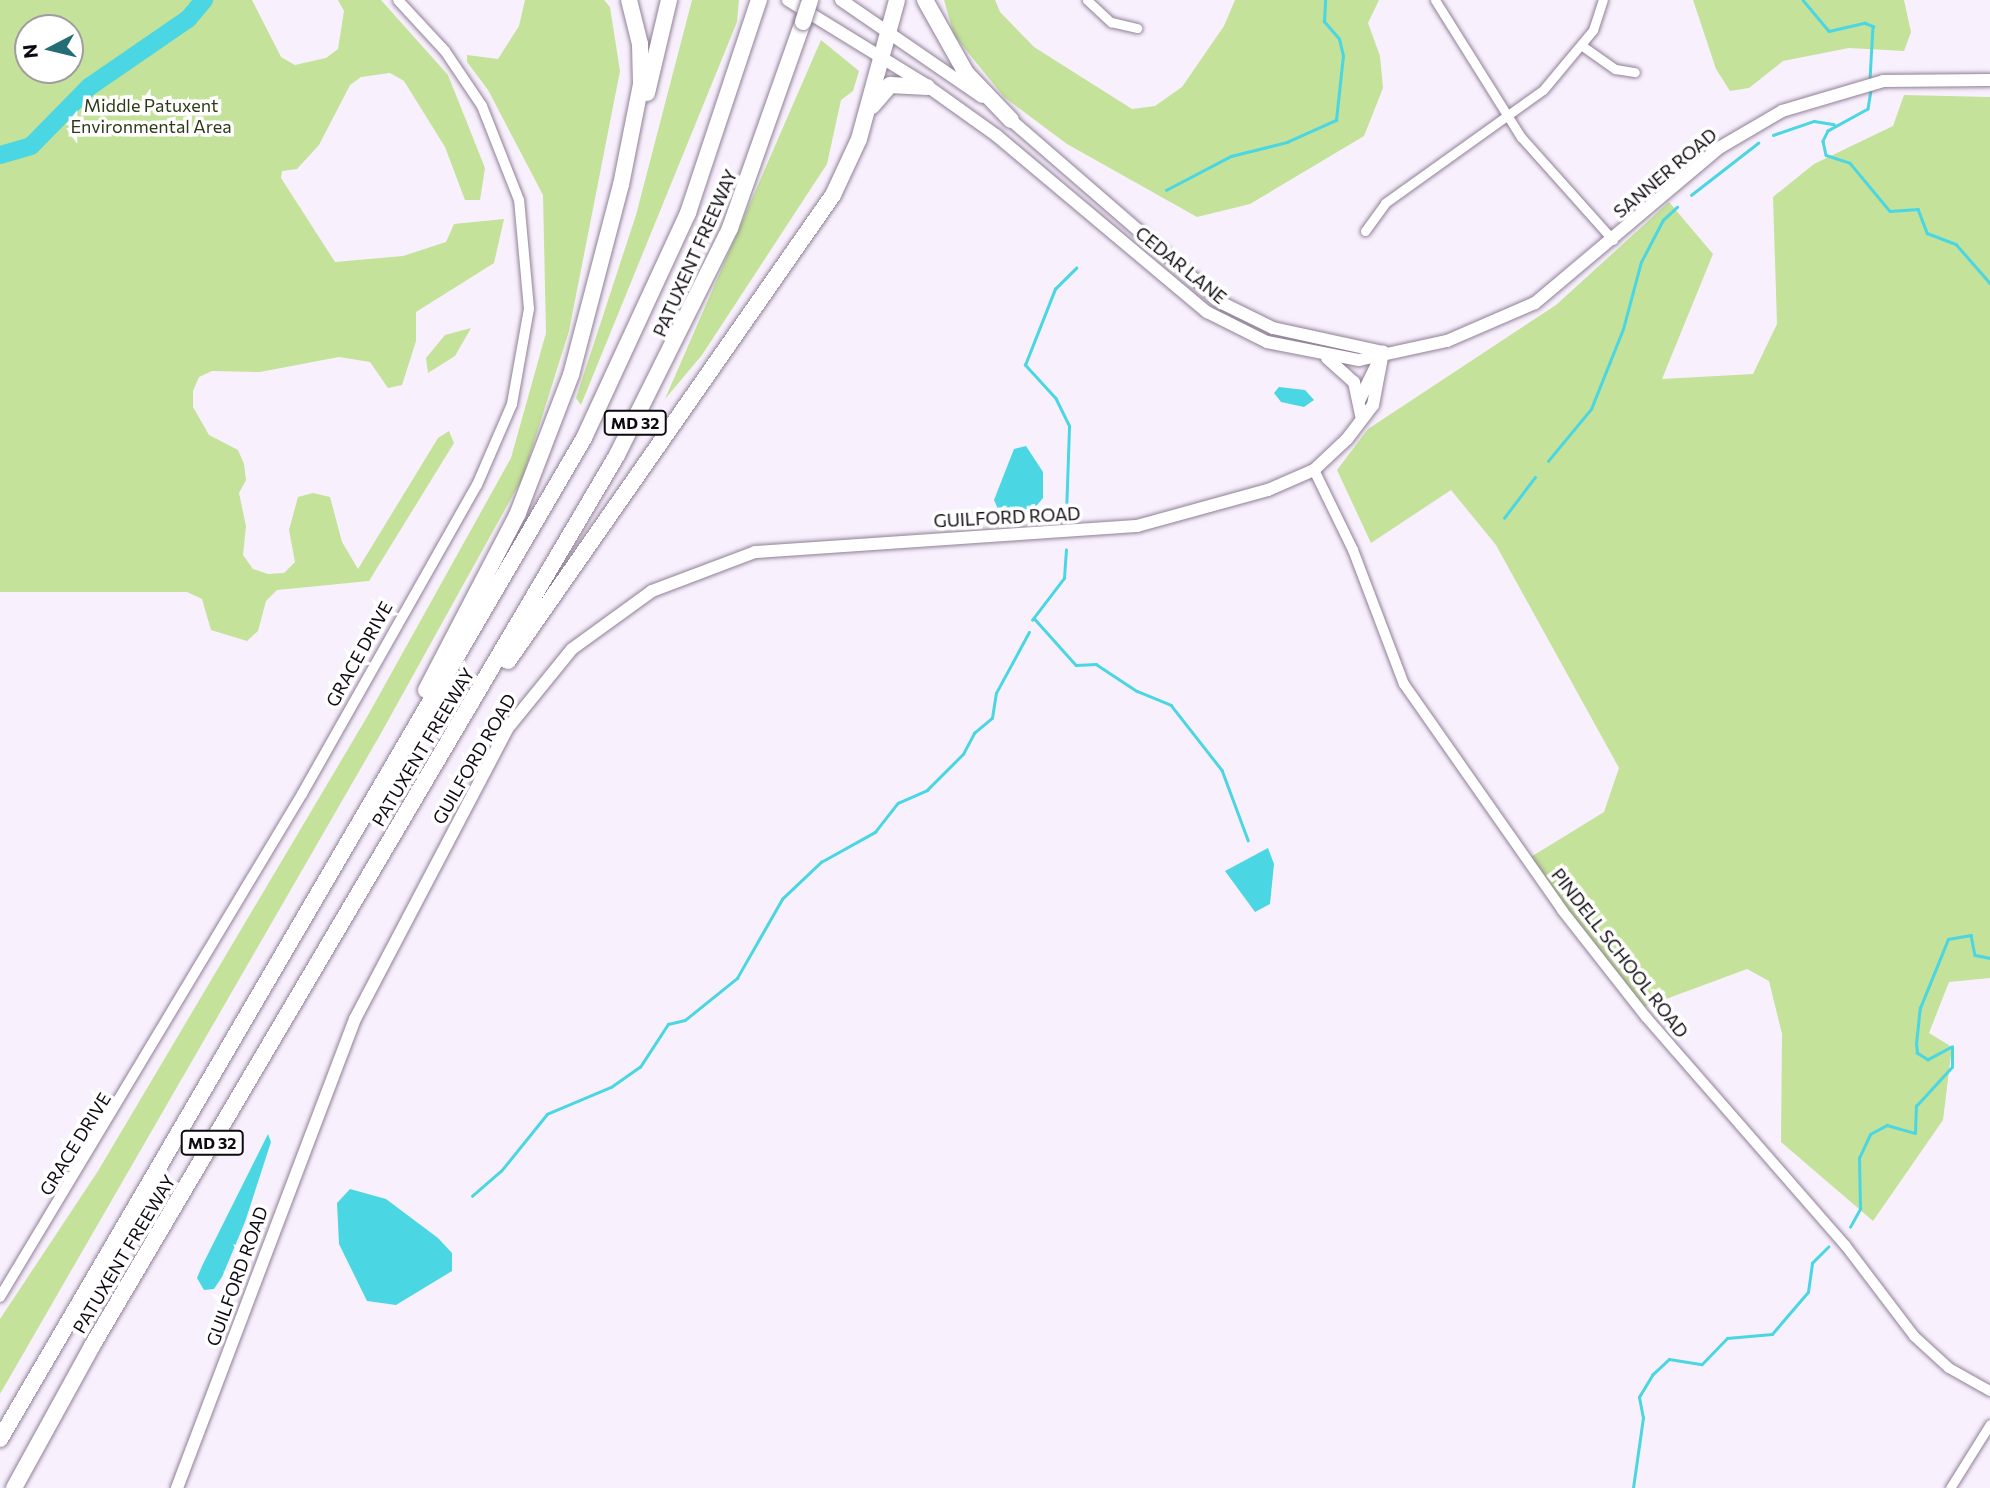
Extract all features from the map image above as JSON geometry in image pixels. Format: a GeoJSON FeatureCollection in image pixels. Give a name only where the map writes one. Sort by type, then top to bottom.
{"type":"FeatureCollection","features":[{"type":"Feature","properties":{"kind":"highway"},"geometry":{"type":"LineString","coordinates":[[621,185],[641,84],[640,44],[629,0]]}},
{"type":"Feature","properties":{"kind":"highway"},"geometry":{"type":"LineString","coordinates":[[285,947],[518,513],[571,375],[669,0]]}},
{"type":"Feature","properties":{"kind":"highway","name":"PATUXENT FREEWAY"},"geometry":{"type":"LineString","coordinates":[[0,1439],[285,947],[564,474],[621,365],[688,213],[759,0]]}},
{"type":"Feature","properties":{"kind":"highway","name":"PATUXENT FREEWAY"},"geometry":{"type":"LineString","coordinates":[[14,1488],[617,456],[694,308],[758,156],[810,0]]}},
{"type":"Feature","properties":{"kind":"highway"},"geometry":{"type":"LineString","coordinates":[[414,800],[819,218],[848,168],[897,0]]}},
{"type":"Feature","properties":{"kind":"highway"},"geometry":{"type":"LineString","coordinates":[[925,0],[966,73],[1011,120]]}},
{"type":"Feature","properties":{"kind":"highway"},"geometry":{"type":"LineString","coordinates":[[866,113],[890,85],[928,87]]}},
{"type":"Feature","properties":{"kind":"main road","name":"CEDAR LANE"},"geometry":{"type":"LineString","coordinates":[[788,0],[881,56],[997,136],[1207,312],[1267,342],[1327,357],[1359,360],[1383,352]]}},
{"type":"Feature","properties":{"kind":"main road","name":"CEDAR LANE"},"geometry":{"type":"LineString","coordinates":[[841,0],[889,30],[1011,120],[1222,303],[1301,336],[1383,352]]}},
{"type":"Feature","properties":{"kind":"main road","name":"SANNER ROAD"},"geometry":{"type":"LineString","coordinates":[[1383,352],[1447,341],[1513,315],[1554,291],[1739,135],[1782,111],[1857,86],[1883,82],[1990,80]]}},
{"type":"Feature","properties":{"kind":"main road"},"geometry":{"type":"LineString","coordinates":[[1359,401],[1383,352]]}},
{"type":"Feature","properties":{"kind":"main road","name":"GUILFORD ROAD"},"geometry":{"type":"LineString","coordinates":[[177,1488],[355,1019],[507,729],[540,683],[588,635],[652,591],[755,552],[1137,526],[1214,508],[1314,470],[1361,416],[1379,389],[1383,352]]}},
{"type":"Feature","properties":{"kind":"main road"},"geometry":{"type":"LineString","coordinates":[[1327,357],[1354,382],[1361,416]]}},
{"type":"Feature","properties":{"kind":"street","name":"GRACE DRIVE"},"geometry":{"type":"LineString","coordinates":[[0,1297],[302,794],[477,485],[512,404],[529,309],[519,200],[482,106],[445,51],[398,0]]}},
{"type":"Feature","properties":{"kind":"street"},"geometry":{"type":"LineString","coordinates":[[1087,0],[1111,22],[1137,28]]}},
{"type":"Feature","properties":{"kind":"street"},"geometry":{"type":"LineString","coordinates":[[1435,0],[1507,118],[1613,240]]}},
{"type":"Feature","properties":{"kind":"street"},"geometry":{"type":"LineString","coordinates":[[1365,231],[1385,203],[1543,90],[1599,19],[1603,0]]}},
{"type":"Feature","properties":{"kind":"street"},"geometry":{"type":"LineString","coordinates":[[1581,45],[1615,69],[1635,72]]}},
{"type":"Feature","properties":{"kind":"street","name":"PINDELL SCHOOL ROAD"},"geometry":{"type":"LineString","coordinates":[[1314,470],[1353,550],[1404,684],[1562,910],[1646,1017],[1845,1245],[1914,1336],[1949,1368],[1990,1391]]}},
{"type":"Feature","properties":{"kind":"street"},"geometry":{"type":"LineString","coordinates":[[1950,1488],[1990,1424]]}},
{"type":"Feature","properties":{"kind":"green space","name":"Middle Patuxent Environmental Area"},"geometry":{"type":"Polygon","coordinates":[[[0,0],[252,0],[281,57],[295,65],[326,58],[338,49],[344,11],[338,0],[381,0],[448,75],[485,168],[480,200],[465,200],[445,147],[404,81],[390,73],[361,77],[350,85],[319,145],[297,169],[282,171],[281,178],[335,262],[403,256],[446,242],[454,224],[504,219],[494,263],[416,312],[416,341],[402,385],[388,388],[370,362],[339,357],[260,372],[212,371],[199,377],[193,391],[193,407],[209,435],[238,450],[244,464],[246,480],[239,493],[246,526],[243,555],[253,569],[268,574],[284,573],[295,562],[289,530],[298,497],[313,493],[330,497],[342,542],[358,569],[438,438],[449,431],[454,443],[369,581],[277,590],[266,601],[258,631],[247,641],[211,630],[202,599],[187,592],[0,592],[0,0]]]}},
{"type":"Feature","properties":{"kind":"green space"},"geometry":{"type":"Polygon","coordinates":[[[525,0],[604,0],[610,7],[620,71],[569,331],[523,477],[380,735],[0,1394],[0,1319],[98,1171],[367,717],[511,458],[546,333],[543,195],[488,90],[467,62],[467,55],[498,59],[519,26],[525,0]]]}},
{"type":"Feature","properties":{"kind":"green space"},"geometry":{"type":"Polygon","coordinates":[[[692,0],[739,0],[737,22],[581,405],[576,398],[636,215],[692,0]]]}},
{"type":"Feature","properties":{"kind":"green space"},"geometry":{"type":"Polygon","coordinates":[[[944,0],[995,0],[1000,12],[1034,47],[1132,109],[1155,106],[1182,87],[1224,26],[1235,0],[1379,0],[1368,23],[1380,56],[1383,88],[1364,136],[1250,204],[1197,217],[1067,144],[1004,97],[954,35],[944,0]]]}},
{"type":"Feature","properties":{"kind":"green space"},"geometry":{"type":"Polygon","coordinates":[[[1693,0],[1904,0],[1911,32],[1904,51],[1849,48],[1783,61],[1749,88],[1730,91],[1716,69],[1693,0]]]}},
{"type":"Feature","properties":{"kind":"green space"},"geometry":{"type":"Polygon","coordinates":[[[821,40],[859,71],[853,91],[841,100],[827,164],[702,355],[665,399],[821,40]]]}},
{"type":"Feature","properties":{"kind":"green space"},"geometry":{"type":"Polygon","coordinates":[[[1904,95],[1990,97],[1990,978],[1949,982],[1929,1033],[1952,1047],[1943,1120],[1873,1221],[1781,1142],[1782,1034],[1769,981],[1747,969],[1639,1009],[1526,860],[1604,812],[1619,768],[1496,545],[1451,490],[1371,543],[1337,470],[1368,429],[1556,305],[1669,202],[1713,254],[1662,379],[1753,374],[1777,324],[1773,197],[1814,164],[1893,126],[1904,95]]]}},
{"type":"Feature","properties":{"kind":"green space"},"geometry":{"type":"Polygon","coordinates":[[[471,328],[455,356],[428,373],[426,358],[445,335],[471,328]]]}},
{"type":"Feature","properties":{"kind":"water"},"geometry":{"type":"Polygon","coordinates":[[[1279,387],[1305,390],[1314,400],[1304,407],[1281,402],[1274,393],[1279,387]]]}},
{"type":"Feature","properties":{"kind":"water"},"geometry":{"type":"Polygon","coordinates":[[[1026,446],[1043,472],[1043,498],[1034,509],[999,511],[994,500],[1014,449],[1026,446]]]}},
{"type":"Feature","properties":{"kind":"water"},"geometry":{"type":"Polygon","coordinates":[[[1268,848],[1274,864],[1270,904],[1255,912],[1225,871],[1268,848]]]}},
{"type":"Feature","properties":{"kind":"water"},"geometry":{"type":"Polygon","coordinates":[[[268,1134],[271,1142],[245,1222],[222,1277],[214,1289],[204,1290],[197,1278],[268,1134]]]}},
{"type":"Feature","properties":{"kind":"water"},"geometry":{"type":"Polygon","coordinates":[[[350,1189],[386,1199],[438,1238],[452,1253],[452,1271],[396,1305],[367,1301],[339,1244],[337,1203],[350,1189]]]}},
{"type":"Feature","properties":{"kind":"waterway"},"geometry":{"type":"LineString","coordinates":[[0,155],[31,146],[89,87],[188,19],[204,0]]}},
{"type":"Feature","properties":{"kind":"waterway"},"geometry":{"type":"LineString","coordinates":[[1166,190],[1231,156],[1287,142],[1336,120],[1343,56],[1339,39],[1324,22],[1325,0]]}},
{"type":"Feature","properties":{"kind":"waterway"},"geometry":{"type":"LineString","coordinates":[[1803,0],[1829,31],[1865,23],[1873,26],[1870,80]]}},
{"type":"Feature","properties":{"kind":"waterway"},"geometry":{"type":"LineString","coordinates":[[1871,90],[1868,109],[1828,131],[1823,141],[1826,155],[1850,163],[1890,211],[1918,209],[1927,233],[1956,244],[1990,283]]}},
{"type":"Feature","properties":{"kind":"waterway"},"geometry":{"type":"LineString","coordinates":[[1773,135],[1814,121],[1834,124]]}},
{"type":"Feature","properties":{"kind":"waterway"},"geometry":{"type":"LineString","coordinates":[[1691,195],[1758,143]]}},
{"type":"Feature","properties":{"kind":"waterway"},"geometry":{"type":"LineString","coordinates":[[1548,461],[1591,409],[1623,329],[1641,262],[1663,220],[1677,207]]}},
{"type":"Feature","properties":{"kind":"waterway"},"geometry":{"type":"LineString","coordinates":[[1066,514],[1069,426],[1056,399],[1025,365],[1055,289],[1076,268]]}},
{"type":"Feature","properties":{"kind":"waterway"},"geometry":{"type":"LineString","coordinates":[[1504,518],[1535,477]]}},
{"type":"Feature","properties":{"kind":"waterway"},"geometry":{"type":"LineString","coordinates":[[1032,620],[1064,578],[1066,550]]}},
{"type":"Feature","properties":{"kind":"waterway"},"geometry":{"type":"LineString","coordinates":[[1034,618],[1076,665],[1096,664],[1137,691],[1171,705],[1222,770],[1248,840]]}},
{"type":"Feature","properties":{"kind":"waterway"},"geometry":{"type":"LineString","coordinates":[[472,1196],[501,1171],[547,1114],[611,1087],[640,1067],[668,1024],[685,1020],[737,978],[782,899],[821,862],[875,832],[898,803],[927,790],[963,754],[974,733],[992,718],[996,693],[1029,632]]}},
{"type":"Feature","properties":{"kind":"waterway"},"geometry":{"type":"LineString","coordinates":[[1850,1227],[1860,1209],[1859,1158],[1870,1134],[1887,1125],[1915,1133],[1916,1106],[1952,1067],[1952,1047],[1928,1060],[1917,1053],[1916,1044],[1920,1008],[1948,939],[1971,935],[1975,955],[1990,958]]}},
{"type":"Feature","properties":{"kind":"waterway"},"geometry":{"type":"LineString","coordinates":[[1633,1488],[1643,1418],[1639,1397],[1652,1375],[1669,1359],[1702,1364],[1727,1338],[1772,1334],[1808,1292],[1812,1263],[1828,1247]]}}]}
